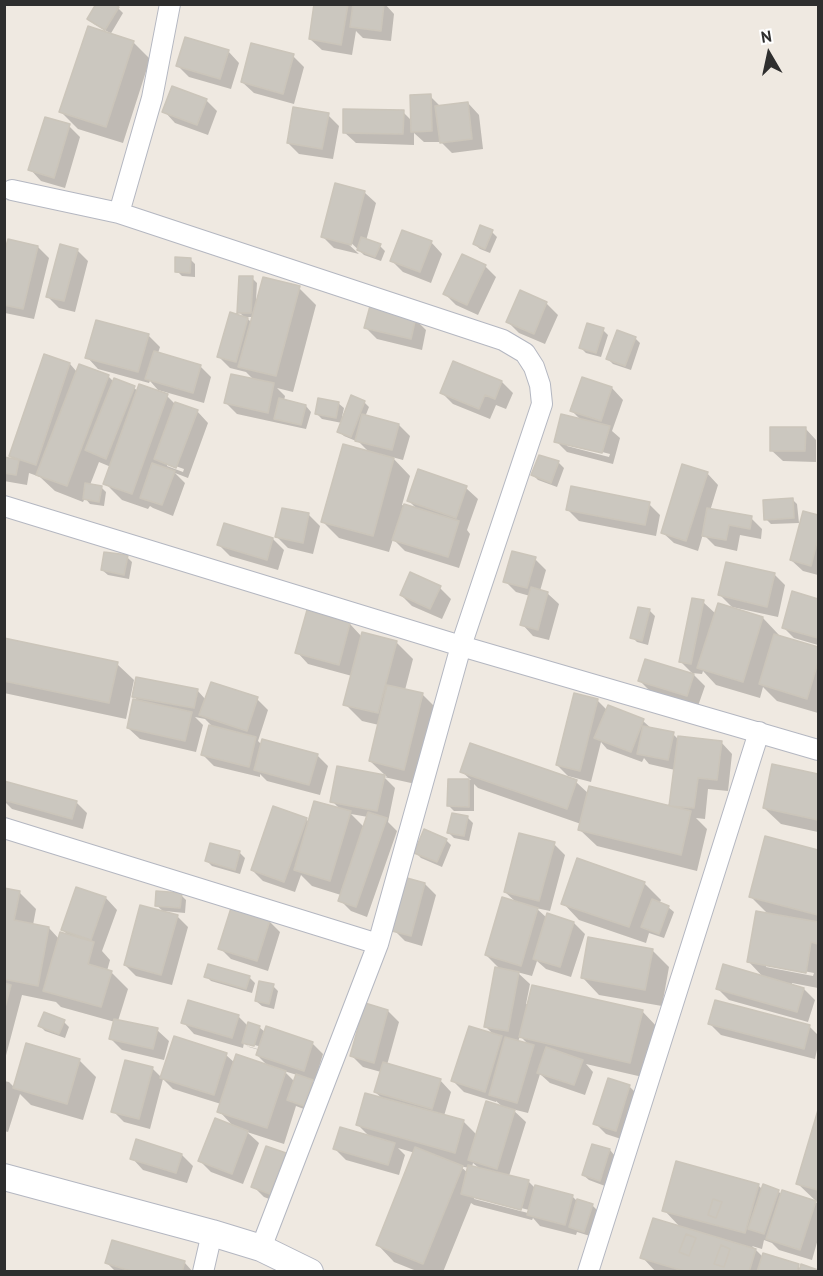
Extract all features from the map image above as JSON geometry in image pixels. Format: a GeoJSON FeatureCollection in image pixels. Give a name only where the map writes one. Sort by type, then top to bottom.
{"type":"FeatureCollection","features":[{"type":"Feature","properties":{"kind":"street"},"geometry":{"type":"LineString","coordinates":[[119,213],[152,98],[170,4]]}},
{"type":"Feature","properties":{"kind":"street"},"geometry":{"type":"LineString","coordinates":[[12,190],[119,213],[503,340],[525,353],[534,367],[540,385],[542,404],[461,646],[378,944],[261,1248]]}},
{"type":"Feature","properties":{"kind":"street"},"geometry":{"type":"LineString","coordinates":[[4,506],[461,646],[819,750]]}},
{"type":"Feature","properties":{"kind":"street"},"geometry":{"type":"LineString","coordinates":[[588,1272],[759,732]]}},
{"type":"Feature","properties":{"kind":"street"},"geometry":{"type":"LineString","coordinates":[[4,828],[378,944]]}},
{"type":"Feature","properties":{"kind":"street"},"geometry":{"type":"LineString","coordinates":[[4,1177],[261,1248],[310,1272]]}},
{"type":"Feature","properties":{"kind":"street"},"geometry":{"type":"LineString","coordinates":[[203,1272],[212,1233]]}},
{"type":"Feature","properties":{"kind":"building"},"geometry":{"type":"Polygon","coordinates":[[[96,4],[115,4],[119,7],[105,30],[87,19],[96,4]]]}},
{"type":"Feature","properties":{"kind":"building"},"geometry":{"type":"Polygon","coordinates":[[[314,4],[348,4],[341,45],[309,39],[314,4]]]}},
{"type":"Feature","properties":{"kind":"building"},"geometry":{"type":"Polygon","coordinates":[[[353,4],[384,4],[381,31],[350,27],[353,4]]]}},
{"type":"Feature","properties":{"kind":"building"},"geometry":{"type":"Polygon","coordinates":[[[88,26],[134,41],[106,127],[59,112],[88,26]]]}},
{"type":"Feature","properties":{"kind":"building"},"geometry":{"type":"Polygon","coordinates":[[[185,37],[229,50],[220,79],[176,66],[185,37]]]}},
{"type":"Feature","properties":{"kind":"building"},"geometry":{"type":"Polygon","coordinates":[[[251,43],[294,54],[283,94],[241,82],[251,43]]]}},
{"type":"Feature","properties":{"kind":"building"},"geometry":{"type":"Polygon","coordinates":[[[172,86],[207,99],[197,125],[162,112],[172,86]]]}},
{"type":"Feature","properties":{"kind":"building"},"geometry":{"type":"Polygon","coordinates":[[[431,94],[432,131],[411,132],[410,95],[431,94]]]}},
{"type":"Feature","properties":{"kind":"building"},"geometry":{"type":"Polygon","coordinates":[[[468,102],[472,139],[440,143],[435,106],[468,102]]]}},
{"type":"Feature","properties":{"kind":"building"},"geometry":{"type":"Polygon","coordinates":[[[293,107],[329,113],[322,149],[287,143],[293,107]]]}},
{"type":"Feature","properties":{"kind":"building"},"geometry":{"type":"Polygon","coordinates":[[[343,109],[404,110],[403,134],[343,133],[343,109]]]}},
{"type":"Feature","properties":{"kind":"building"},"geometry":{"type":"Polygon","coordinates":[[[45,117],[70,124],[54,178],[28,170],[45,117]]]}},
{"type":"Feature","properties":{"kind":"building"},"geometry":{"type":"Polygon","coordinates":[[[335,183],[365,191],[351,245],[321,237],[335,183]]]}},
{"type":"Feature","properties":{"kind":"building"},"geometry":{"type":"Polygon","coordinates":[[[480,225],[493,230],[485,249],[473,244],[480,225]]]}},
{"type":"Feature","properties":{"kind":"building"},"geometry":{"type":"Polygon","coordinates":[[[402,230],[432,241],[420,272],[390,261],[402,230]]]}},
{"type":"Feature","properties":{"kind":"building"},"geometry":{"type":"Polygon","coordinates":[[[361,237],[381,244],[375,257],[357,250],[361,237]]]}},
{"type":"Feature","properties":{"kind":"building"},"geometry":{"type":"Polygon","coordinates":[[[8,239],[38,246],[23,309],[4,305],[4,253],[8,239]]]}},
{"type":"Feature","properties":{"kind":"building"},"geometry":{"type":"Polygon","coordinates":[[[60,244],[78,249],[64,301],[46,297],[60,244]]]}},
{"type":"Feature","properties":{"kind":"building"},"geometry":{"type":"Polygon","coordinates":[[[462,254],[486,265],[467,305],[443,294],[462,254]]]}},
{"type":"Feature","properties":{"kind":"building"},"geometry":{"type":"Polygon","coordinates":[[[175,257],[191,258],[190,273],[175,272],[175,257]]]}},
{"type":"Feature","properties":{"kind":"building"},"geometry":{"type":"Polygon","coordinates":[[[239,276],[253,276],[251,313],[237,313],[239,276]]]}},
{"type":"Feature","properties":{"kind":"building"},"geometry":{"type":"Polygon","coordinates":[[[263,277],[300,286],[276,376],[238,367],[263,277]]]}},
{"type":"Feature","properties":{"kind":"building"},"geometry":{"type":"Polygon","coordinates":[[[520,290],[547,302],[534,334],[506,322],[520,290]]]}},
{"type":"Feature","properties":{"kind":"building"},"geometry":{"type":"Polygon","coordinates":[[[370,306],[416,317],[411,339],[364,328],[370,306]]]}},
{"type":"Feature","properties":{"kind":"building"},"geometry":{"type":"Polygon","coordinates":[[[230,312],[248,318],[236,362],[217,357],[230,312]]]}},
{"type":"Feature","properties":{"kind":"building"},"geometry":{"type":"Polygon","coordinates":[[[96,320],[149,334],[138,372],[85,358],[96,320]]]}},
{"type":"Feature","properties":{"kind":"building"},"geometry":{"type":"Polygon","coordinates":[[[587,323],[604,328],[596,353],[579,348],[587,323]]]}},
{"type":"Feature","properties":{"kind":"building"},"geometry":{"type":"Polygon","coordinates":[[[617,330],[636,337],[625,366],[606,359],[617,330]]]}},
{"type":"Feature","properties":{"kind":"building"},"geometry":{"type":"Polygon","coordinates":[[[154,351],[201,365],[193,393],[145,379],[154,351]]]}},
{"type":"Feature","properties":{"kind":"building"},"geometry":{"type":"Polygon","coordinates":[[[44,354],[70,363],[36,465],[9,456],[44,354]]]}},
{"type":"Feature","properties":{"kind":"building"},"geometry":{"type":"Polygon","coordinates":[[[453,361],[502,381],[495,399],[485,395],[479,409],[440,393],[453,361]]]}},
{"type":"Feature","properties":{"kind":"building"},"geometry":{"type":"Polygon","coordinates":[[[79,364],[109,375],[67,486],[36,475],[79,364]]]}},
{"type":"Feature","properties":{"kind":"building"},"geometry":{"type":"Polygon","coordinates":[[[231,374],[274,383],[268,413],[224,403],[231,374]]]}},
{"type":"Feature","properties":{"kind":"building"},"geometry":{"type":"Polygon","coordinates":[[[582,377],[612,387],[601,421],[570,411],[582,377]]]}},
{"type":"Feature","properties":{"kind":"building"},"geometry":{"type":"Polygon","coordinates":[[[114,378],[135,386],[106,459],[85,450],[114,378]]]}},
{"type":"Feature","properties":{"kind":"building"},"geometry":{"type":"Polygon","coordinates":[[[139,384],[168,394],[132,494],[103,484],[139,384]]]}},
{"type":"Feature","properties":{"kind":"building"},"geometry":{"type":"Polygon","coordinates":[[[351,395],[365,401],[351,437],[337,432],[351,395]]]}},
{"type":"Feature","properties":{"kind":"building"},"geometry":{"type":"Polygon","coordinates":[[[279,398],[306,405],[301,425],[274,419],[279,398]]]}},
{"type":"Feature","properties":{"kind":"building"},"geometry":{"type":"Polygon","coordinates":[[[318,398],[339,402],[336,418],[315,414],[318,398]]]}},
{"type":"Feature","properties":{"kind":"building"},"geometry":{"type":"Polygon","coordinates":[[[175,402],[198,410],[176,468],[154,459],[175,402]]]}},
{"type":"Feature","properties":{"kind":"building"},"geometry":{"type":"Polygon","coordinates":[[[362,414],[399,424],[392,450],[355,441],[362,414]]]}},
{"type":"Feature","properties":{"kind":"building"},"geometry":{"type":"Polygon","coordinates":[[[561,414],[610,426],[602,453],[554,442],[561,414]]]}},
{"type":"Feature","properties":{"kind":"building"},"geometry":{"type":"Polygon","coordinates":[[[770,427],[806,427],[805,451],[770,451],[770,427]]]}},
{"type":"Feature","properties":{"kind":"building"},"geometry":{"type":"Polygon","coordinates":[[[343,444],[394,458],[373,536],[321,522],[343,444]]]}},
{"type":"Feature","properties":{"kind":"building"},"geometry":{"type":"Polygon","coordinates":[[[539,455],[559,461],[551,483],[531,475],[539,455]]]}},
{"type":"Feature","properties":{"kind":"building"},"geometry":{"type":"Polygon","coordinates":[[[4,457],[19,460],[16,475],[4,473],[4,457]]]}},
{"type":"Feature","properties":{"kind":"building"},"geometry":{"type":"Polygon","coordinates":[[[152,463],[175,471],[162,505],[140,498],[152,463]]]}},
{"type":"Feature","properties":{"kind":"building"},"geometry":{"type":"Polygon","coordinates":[[[682,464],[708,472],[686,541],[661,533],[682,464]]]}},
{"type":"Feature","properties":{"kind":"building"},"geometry":{"type":"Polygon","coordinates":[[[418,469],[467,486],[456,518],[407,501],[418,469]]]}},
{"type":"Feature","properties":{"kind":"building"},"geometry":{"type":"Polygon","coordinates":[[[85,483],[102,486],[99,502],[83,499],[85,483]]]}},
{"type":"Feature","properties":{"kind":"building"},"geometry":{"type":"Polygon","coordinates":[[[571,486],[650,502],[645,525],[566,510],[571,486]]]}},
{"type":"Feature","properties":{"kind":"building"},"geometry":{"type":"Polygon","coordinates":[[[793,498],[794,518],[764,520],[763,500],[793,498]]]}},
{"type":"Feature","properties":{"kind":"building"},"geometry":{"type":"Polygon","coordinates":[[[404,504],[459,521],[448,557],[392,540],[404,504]]]}},
{"type":"Feature","properties":{"kind":"building"},"geometry":{"type":"Polygon","coordinates":[[[282,508],[309,513],[303,543],[275,537],[282,508]]]}},
{"type":"Feature","properties":{"kind":"building"},"geometry":{"type":"Polygon","coordinates":[[[707,508],[752,516],[750,529],[729,525],[726,540],[702,536],[707,508]]]}},
{"type":"Feature","properties":{"kind":"building"},"geometry":{"type":"Polygon","coordinates":[[[803,511],[818,515],[818,538],[811,566],[790,560],[803,511]]]}},
{"type":"Feature","properties":{"kind":"building"},"geometry":{"type":"Polygon","coordinates":[[[224,523],[273,538],[267,560],[217,545],[224,523]]]}},
{"type":"Feature","properties":{"kind":"building"},"geometry":{"type":"Polygon","coordinates":[[[512,551],[536,557],[527,588],[503,582],[512,551]]]}},
{"type":"Feature","properties":{"kind":"building"},"geometry":{"type":"Polygon","coordinates":[[[104,552],[128,555],[124,575],[101,570],[104,552]]]}},
{"type":"Feature","properties":{"kind":"building"},"geometry":{"type":"Polygon","coordinates":[[[726,562],[775,573],[767,607],[718,595],[726,562]]]}},
{"type":"Feature","properties":{"kind":"building"},"geometry":{"type":"Polygon","coordinates":[[[410,572],[441,586],[430,609],[400,595],[410,572]]]}},
{"type":"Feature","properties":{"kind":"building"},"geometry":{"type":"Polygon","coordinates":[[[531,587],[548,592],[538,630],[520,625],[531,587]]]}},
{"type":"Feature","properties":{"kind":"building"},"geometry":{"type":"Polygon","coordinates":[[[792,591],[818,599],[818,638],[782,628],[792,591]]]}},
{"type":"Feature","properties":{"kind":"building"},"geometry":{"type":"Polygon","coordinates":[[[692,598],[704,600],[691,664],[679,662],[692,598]]]}},
{"type":"Feature","properties":{"kind":"building"},"geometry":{"type":"Polygon","coordinates":[[[718,603],[763,617],[743,682],[697,668],[718,603]]]}},
{"type":"Feature","properties":{"kind":"building"},"geometry":{"type":"Polygon","coordinates":[[[638,607],[650,609],[642,641],[630,638],[638,607]]]}},
{"type":"Feature","properties":{"kind":"building"},"geometry":{"type":"Polygon","coordinates":[[[307,610],[350,623],[339,665],[295,653],[307,610]]]}},
{"type":"Feature","properties":{"kind":"building"},"geometry":{"type":"Polygon","coordinates":[[[362,632],[397,641],[378,713],[343,705],[362,632]]]}},
{"type":"Feature","properties":{"kind":"building"},"geometry":{"type":"Polygon","coordinates":[[[774,634],[818,647],[818,662],[807,699],[759,684],[774,634]]]}},
{"type":"Feature","properties":{"kind":"building"},"geometry":{"type":"Polygon","coordinates":[[[4,638],[118,662],[109,703],[4,681],[4,638]]]}},
{"type":"Feature","properties":{"kind":"building"},"geometry":{"type":"Polygon","coordinates":[[[645,659],[694,674],[687,696],[638,681],[645,659]]]}},
{"type":"Feature","properties":{"kind":"building"},"geometry":{"type":"Polygon","coordinates":[[[136,677],[198,689],[194,708],[132,697],[136,677]]]}},
{"type":"Feature","properties":{"kind":"building"},"geometry":{"type":"Polygon","coordinates":[[[211,682],[258,697],[247,731],[199,715],[211,682]]]}},
{"type":"Feature","properties":{"kind":"building"},"geometry":{"type":"Polygon","coordinates":[[[387,685],[423,693],[404,770],[369,761],[387,685]]]}},
{"type":"Feature","properties":{"kind":"building"},"geometry":{"type":"Polygon","coordinates":[[[574,693],[598,699],[580,771],[556,765],[574,693]]]}},
{"type":"Feature","properties":{"kind":"building"},"geometry":{"type":"Polygon","coordinates":[[[133,699],[192,712],[185,741],[127,728],[133,699]]]}},
{"type":"Feature","properties":{"kind":"building"},"geometry":{"type":"Polygon","coordinates":[[[608,705],[644,719],[631,752],[594,738],[608,705]]]}},
{"type":"Feature","properties":{"kind":"building"},"geometry":{"type":"Polygon","coordinates":[[[209,725],[256,737],[249,767],[201,755],[209,725]]]}},
{"type":"Feature","properties":{"kind":"building"},"geometry":{"type":"Polygon","coordinates":[[[643,726],[674,732],[668,760],[637,754],[643,726]]]}},
{"type":"Feature","properties":{"kind":"building"},"geometry":{"type":"Polygon","coordinates":[[[678,736],[722,741],[717,780],[698,778],[694,808],[669,806],[678,736]]]}},
{"type":"Feature","properties":{"kind":"building"},"geometry":{"type":"Polygon","coordinates":[[[262,739],[318,754],[309,785],[254,770],[262,739]]]}},
{"type":"Feature","properties":{"kind":"building"},"geometry":{"type":"Polygon","coordinates":[[[470,743],[577,780],[567,809],[460,772],[470,743]]]}},
{"type":"Feature","properties":{"kind":"building"},"geometry":{"type":"Polygon","coordinates":[[[772,764],[818,774],[818,820],[763,808],[772,764]]]}},
{"type":"Feature","properties":{"kind":"building"},"geometry":{"type":"Polygon","coordinates":[[[337,766],[385,775],[377,811],[330,802],[337,766]]]}},
{"type":"Feature","properties":{"kind":"building"},"geometry":{"type":"Polygon","coordinates":[[[448,779],[469,779],[469,807],[447,806],[448,779]]]}},
{"type":"Feature","properties":{"kind":"building"},"geometry":{"type":"Polygon","coordinates":[[[4,781],[77,801],[72,819],[4,800],[4,781]]]}},
{"type":"Feature","properties":{"kind":"building"},"geometry":{"type":"Polygon","coordinates":[[[589,786],[691,811],[681,855],[578,830],[589,786]]]}},
{"type":"Feature","properties":{"kind":"building"},"geometry":{"type":"Polygon","coordinates":[[[314,801],[351,811],[330,881],[294,870],[314,801]]]}},
{"type":"Feature","properties":{"kind":"building"},"geometry":{"type":"Polygon","coordinates":[[[273,806],[307,818],[284,882],[251,870],[273,806]]]}},
{"type":"Feature","properties":{"kind":"building"},"geometry":{"type":"Polygon","coordinates":[[[368,812],[387,818],[356,907],[338,901],[368,812]]]}},
{"type":"Feature","properties":{"kind":"building"},"geometry":{"type":"Polygon","coordinates":[[[452,813],[468,816],[464,836],[447,833],[452,813]]]}},
{"type":"Feature","properties":{"kind":"building"},"geometry":{"type":"Polygon","coordinates":[[[424,829],[447,839],[437,862],[414,853],[424,829]]]}},
{"type":"Feature","properties":{"kind":"building"},"geometry":{"type":"Polygon","coordinates":[[[519,833],[555,842],[539,901],[504,892],[519,833]]]}},
{"type":"Feature","properties":{"kind":"building"},"geometry":{"type":"Polygon","coordinates":[[[765,836],[818,850],[818,915],[749,897],[765,836]]]}},
{"type":"Feature","properties":{"kind":"building"},"geometry":{"type":"Polygon","coordinates":[[[210,843],[240,851],[235,870],[205,861],[210,843]]]}},
{"type":"Feature","properties":{"kind":"building"},"geometry":{"type":"Polygon","coordinates":[[[577,858],[645,882],[629,927],[561,904],[577,858]]]}},
{"type":"Feature","properties":{"kind":"building"},"geometry":{"type":"Polygon","coordinates":[[[407,878],[425,883],[411,936],[392,931],[407,878]]]}},
{"type":"Feature","properties":{"kind":"building"},"geometry":{"type":"Polygon","coordinates":[[[76,887],[106,897],[91,940],[61,930],[76,887]]]}},
{"type":"Feature","properties":{"kind":"building"},"geometry":{"type":"Polygon","coordinates":[[[4,888],[20,891],[14,920],[49,927],[38,986],[4,979],[4,888]]]}},
{"type":"Feature","properties":{"kind":"building"},"geometry":{"type":"Polygon","coordinates":[[[156,891],[182,893],[180,908],[155,906],[156,891]]]}},
{"type":"Feature","properties":{"kind":"building"},"geometry":{"type":"Polygon","coordinates":[[[502,897],[538,908],[521,966],[485,955],[502,897]]]}},
{"type":"Feature","properties":{"kind":"building"},"geometry":{"type":"Polygon","coordinates":[[[652,899],[669,906],[659,934],[641,927],[652,899]]]}},
{"type":"Feature","properties":{"kind":"building"},"geometry":{"type":"Polygon","coordinates":[[[140,905],[178,915],[161,975],[124,965],[140,905]]]}},
{"type":"Feature","properties":{"kind":"building"},"geometry":{"type":"Polygon","coordinates":[[[231,908],[270,920],[257,961],[218,949],[231,908]]]}},
{"type":"Feature","properties":{"kind":"building"},"geometry":{"type":"Polygon","coordinates":[[[756,911],[818,922],[818,944],[811,942],[806,973],[747,962],[756,911]]]}},
{"type":"Feature","properties":{"kind":"building"},"geometry":{"type":"Polygon","coordinates":[[[547,913],[574,922],[560,967],[533,959],[547,913]]]}},
{"type":"Feature","properties":{"kind":"building"},"geometry":{"type":"Polygon","coordinates":[[[60,932],[94,942],[88,964],[112,971],[101,1007],[43,991],[60,932]]]}},
{"type":"Feature","properties":{"kind":"building"},"geometry":{"type":"Polygon","coordinates":[[[588,937],[653,949],[645,990],[581,978],[588,937]]]}},
{"type":"Feature","properties":{"kind":"building"},"geometry":{"type":"Polygon","coordinates":[[[208,964],[250,976],[246,989],[204,977],[208,964]]]}},
{"type":"Feature","properties":{"kind":"building"},"geometry":{"type":"Polygon","coordinates":[[[723,964],[804,988],[797,1012],[716,989],[723,964]]]}},
{"type":"Feature","properties":{"kind":"building"},"geometry":{"type":"Polygon","coordinates":[[[495,967],[519,972],[508,1031],[484,1027],[495,967]]]}},
{"type":"Feature","properties":{"kind":"building"},"geometry":{"type":"Polygon","coordinates":[[[259,981],[274,984],[269,1004],[255,1001],[259,981]]]}},
{"type":"Feature","properties":{"kind":"building"},"geometry":{"type":"Polygon","coordinates":[[[4,983],[11,985],[4,1011],[4,983]]]}},
{"type":"Feature","properties":{"kind":"building"},"geometry":{"type":"Polygon","coordinates":[[[532,985],[643,1010],[630,1063],[519,1037],[532,985]]]}},
{"type":"Feature","properties":{"kind":"building"},"geometry":{"type":"Polygon","coordinates":[[[188,1000],[239,1015],[232,1038],[181,1023],[188,1000]]]}},
{"type":"Feature","properties":{"kind":"building"},"geometry":{"type":"Polygon","coordinates":[[[715,1000],[810,1025],[804,1049],[708,1024],[715,1000]]]}},
{"type":"Feature","properties":{"kind":"building"},"geometry":{"type":"Polygon","coordinates":[[[365,1003],[388,1010],[374,1063],[350,1056],[365,1003]]]}},
{"type":"Feature","properties":{"kind":"building"},"geometry":{"type":"Polygon","coordinates":[[[44,1012],[65,1020],[59,1034],[38,1026],[44,1012]]]}},
{"type":"Feature","properties":{"kind":"building"},"geometry":{"type":"Polygon","coordinates":[[[114,1019],[158,1028],[153,1049],[109,1039],[114,1019]]]}},
{"type":"Feature","properties":{"kind":"building"},"geometry":{"type":"Polygon","coordinates":[[[248,1022],[260,1026],[254,1046],[242,1043],[248,1022]]]}},
{"type":"Feature","properties":{"kind":"building"},"geometry":{"type":"Polygon","coordinates":[[[266,1026],[313,1042],[304,1071],[256,1055],[266,1026]]]}},
{"type":"Feature","properties":{"kind":"building"},"geometry":{"type":"Polygon","coordinates":[[[469,1026],[502,1036],[485,1092],[451,1081],[469,1026]]]}},
{"type":"Feature","properties":{"kind":"building"},"geometry":{"type":"Polygon","coordinates":[[[174,1036],[227,1053],[214,1095],[160,1078],[174,1036]]]}},
{"type":"Feature","properties":{"kind":"building"},"geometry":{"type":"Polygon","coordinates":[[[505,1037],[534,1045],[517,1103],[489,1095],[505,1037]]]}},
{"type":"Feature","properties":{"kind":"building"},"geometry":{"type":"Polygon","coordinates":[[[26,1043],[80,1059],[67,1104],[13,1088],[26,1043]]]}},
{"type":"Feature","properties":{"kind":"building"},"geometry":{"type":"Polygon","coordinates":[[[546,1047],[583,1060],[574,1085],[537,1073],[546,1047]]]}},
{"type":"Feature","properties":{"kind":"building"},"geometry":{"type":"Polygon","coordinates":[[[236,1054],[286,1071],[267,1128],[217,1112],[236,1054]]]}},
{"type":"Feature","properties":{"kind":"building"},"geometry":{"type":"Polygon","coordinates":[[[125,1060],[153,1067],[139,1119],[111,1112],[125,1060]]]}},
{"type":"Feature","properties":{"kind":"building"},"geometry":{"type":"Polygon","coordinates":[[[383,1062],[441,1079],[432,1109],[374,1092],[383,1062]]]}},
{"type":"Feature","properties":{"kind":"building"},"geometry":{"type":"Polygon","coordinates":[[[296,1074],[313,1080],[304,1106],[287,1100],[296,1074]]]}},
{"type":"Feature","properties":{"kind":"building"},"geometry":{"type":"Polygon","coordinates":[[[608,1078],[630,1085],[616,1131],[593,1124],[608,1078]]]}},
{"type":"Feature","properties":{"kind":"building"},"geometry":{"type":"Polygon","coordinates":[[[365,1093],[464,1120],[455,1153],[356,1125],[365,1093]]]}},
{"type":"Feature","properties":{"kind":"building"},"geometry":{"type":"Polygon","coordinates":[[[486,1101],[515,1110],[497,1169],[468,1160],[486,1101]]]}},
{"type":"Feature","properties":{"kind":"building"},"geometry":{"type":"Polygon","coordinates":[[[818,1110],[818,1190],[796,1184],[818,1110]]]}},
{"type":"Feature","properties":{"kind":"building"},"geometry":{"type":"Polygon","coordinates":[[[215,1118],[248,1131],[232,1174],[198,1161],[215,1118]]]}},
{"type":"Feature","properties":{"kind":"building"},"geometry":{"type":"Polygon","coordinates":[[[340,1127],[395,1143],[388,1165],[333,1149],[340,1127]]]}},
{"type":"Feature","properties":{"kind":"building"},"geometry":{"type":"Polygon","coordinates":[[[136,1139],[182,1154],[176,1173],[130,1159],[136,1139]]]}},
{"type":"Feature","properties":{"kind":"building"},"geometry":{"type":"Polygon","coordinates":[[[592,1144],[610,1149],[600,1181],[582,1175],[592,1144]]]}},
{"type":"Feature","properties":{"kind":"building"},"geometry":{"type":"Polygon","coordinates":[[[266,1146],[286,1153],[270,1194],[251,1187],[266,1146]]]}},
{"type":"Feature","properties":{"kind":"building"},"geometry":{"type":"Polygon","coordinates":[[[415,1147],[463,1166],[423,1264],[376,1245],[415,1147]]]}},
{"type":"Feature","properties":{"kind":"building"},"geometry":{"type":"Polygon","coordinates":[[[676,1161],[759,1184],[745,1233],[662,1211],[676,1161]],[[713,1199],[708,1215],[716,1218],[722,1202],[713,1199]]]}},
{"type":"Feature","properties":{"kind":"building"},"geometry":{"type":"Polygon","coordinates":[[[468,1165],[529,1180],[521,1210],[461,1194],[468,1165]]]}},
{"type":"Feature","properties":{"kind":"building"},"geometry":{"type":"Polygon","coordinates":[[[763,1184],[779,1190],[764,1234],[748,1229],[763,1184]]]}},
{"type":"Feature","properties":{"kind":"building"},"geometry":{"type":"Polygon","coordinates":[[[535,1185],[573,1195],[565,1225],[527,1215],[535,1185]]]}},
{"type":"Feature","properties":{"kind":"building"},"geometry":{"type":"Polygon","coordinates":[[[782,1190],[816,1201],[800,1250],[766,1239],[782,1190]]]}},
{"type":"Feature","properties":{"kind":"building"},"geometry":{"type":"Polygon","coordinates":[[[577,1199],[593,1204],[584,1232],[569,1227],[577,1199]]]}},
{"type":"Feature","properties":{"kind":"building"},"geometry":{"type":"Polygon","coordinates":[[[713,1199],[722,1202],[716,1218],[708,1215],[713,1199]]]}},
{"type":"Feature","properties":{"kind":"building"},"geometry":{"type":"Polygon","coordinates":[[[653,1218],[756,1249],[749,1272],[687,1272],[640,1258],[653,1218]],[[686,1234],[679,1252],[689,1256],[696,1238],[686,1234]],[[721,1245],[714,1264],[724,1267],[730,1249],[721,1245]]]}},
{"type":"Feature","properties":{"kind":"building"},"geometry":{"type":"Polygon","coordinates":[[[686,1234],[696,1238],[689,1256],[679,1252],[686,1234]]]}},
{"type":"Feature","properties":{"kind":"building"},"geometry":{"type":"Polygon","coordinates":[[[112,1240],[185,1261],[182,1272],[134,1272],[105,1263],[112,1240]]]}},
{"type":"Feature","properties":{"kind":"building"},"geometry":{"type":"Polygon","coordinates":[[[721,1245],[730,1249],[724,1267],[714,1264],[721,1245]]]}},
{"type":"Feature","properties":{"kind":"building"},"geometry":{"type":"Polygon","coordinates":[[[763,1253],[799,1264],[797,1272],[757,1272],[763,1253]]]}},
{"type":"Feature","properties":{"kind":"building"},"geometry":{"type":"Polygon","coordinates":[[[801,1264],[818,1270],[818,1272],[799,1272],[801,1264]]]}}]}
